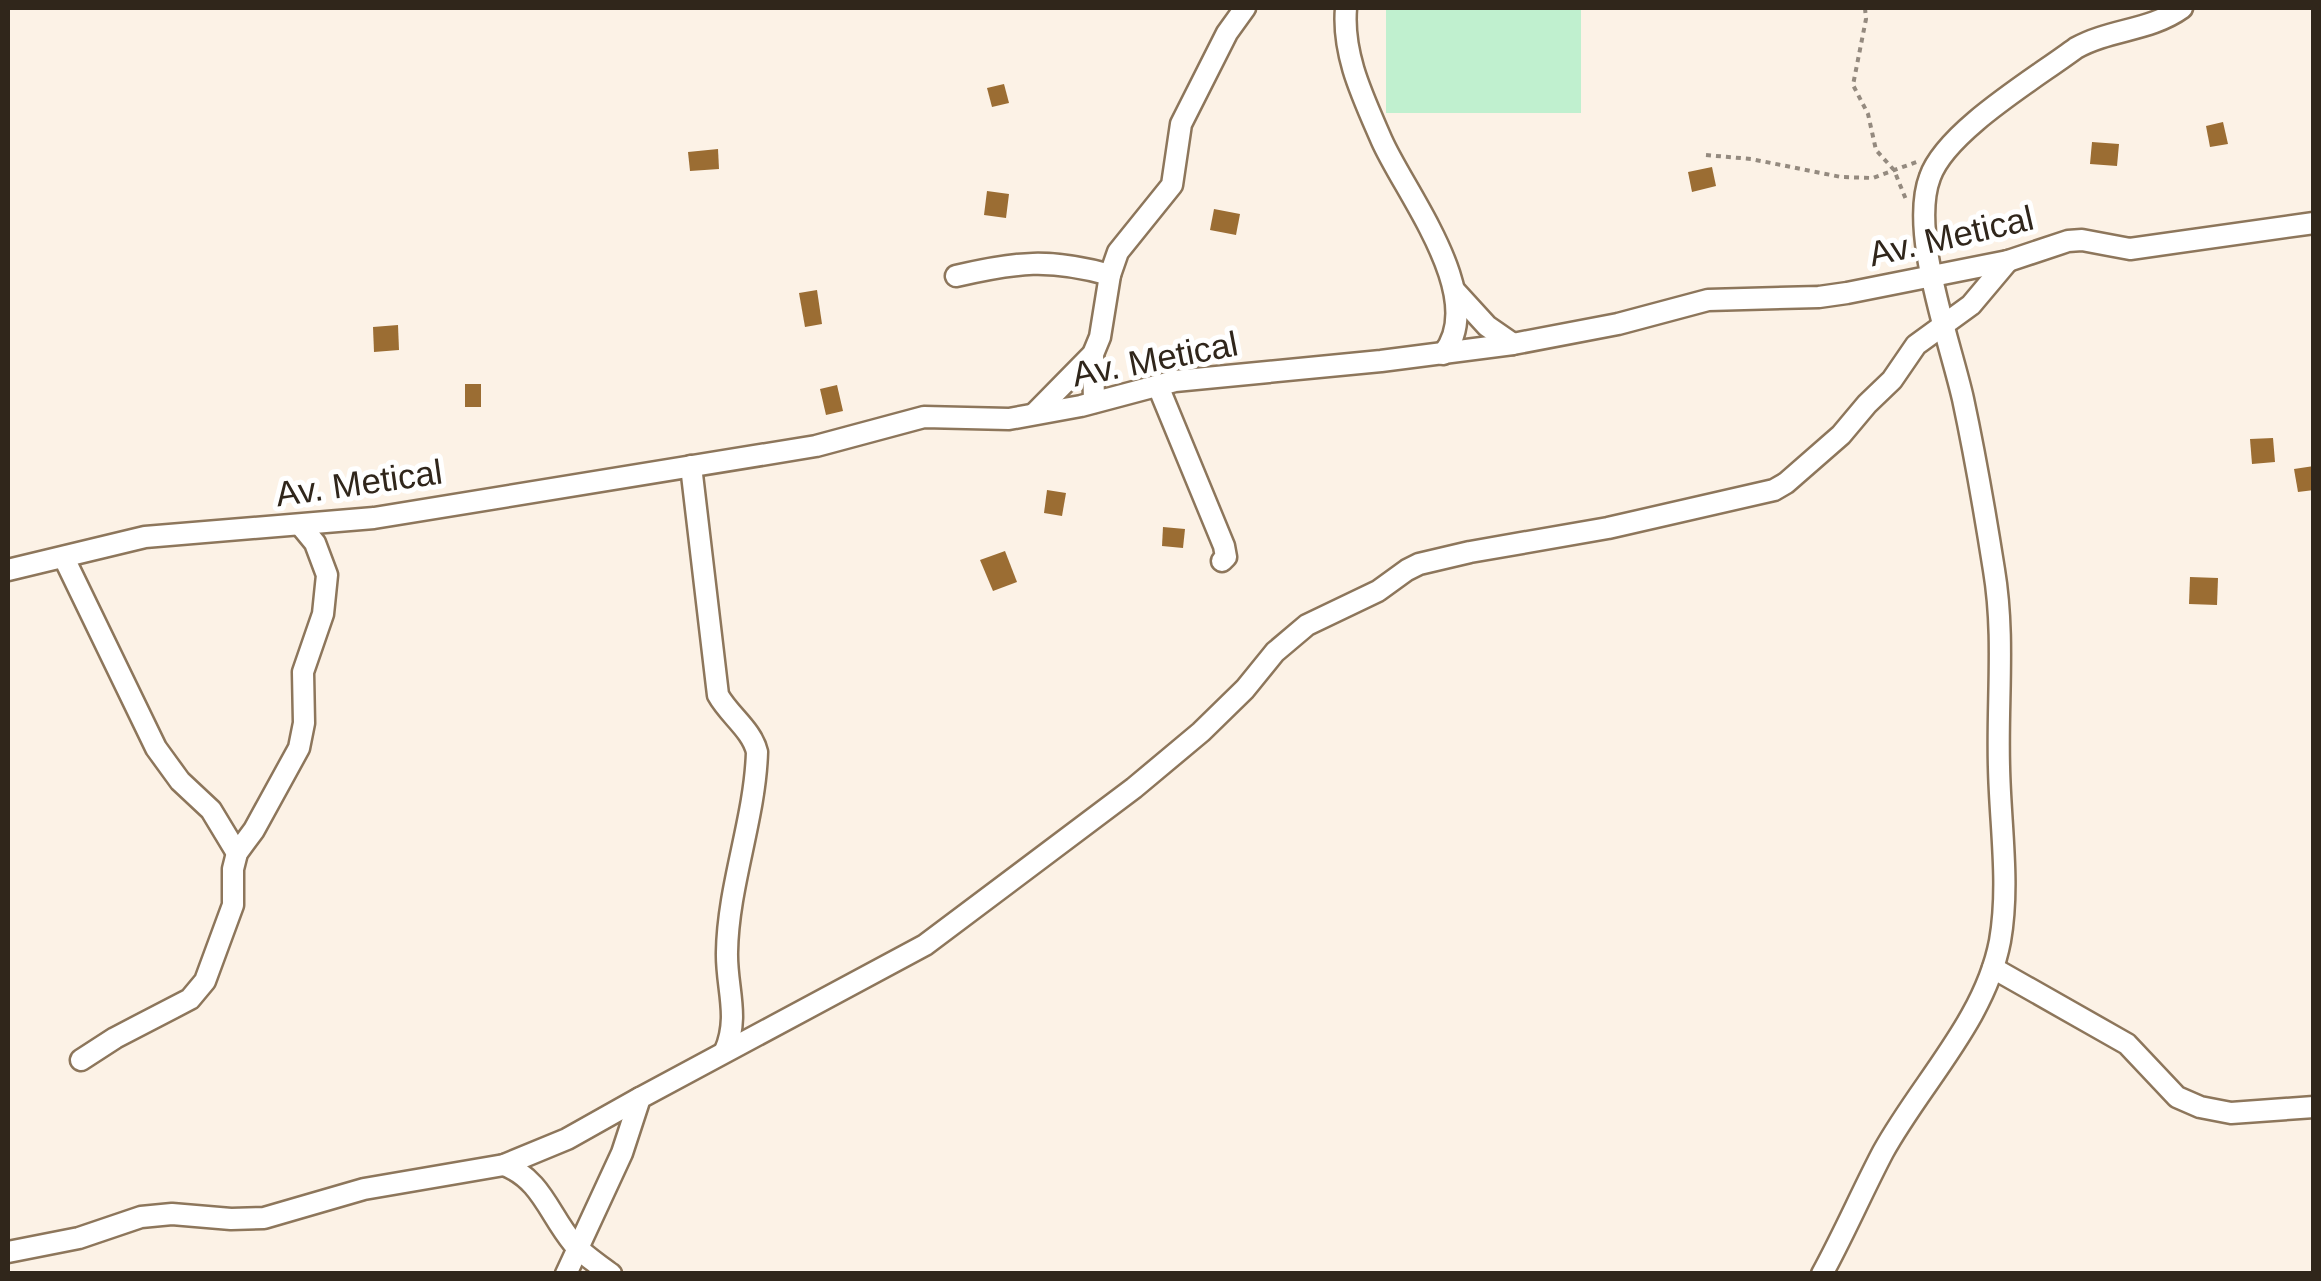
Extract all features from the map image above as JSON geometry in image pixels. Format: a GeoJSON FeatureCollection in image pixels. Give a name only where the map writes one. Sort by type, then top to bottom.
{"type":"FeatureCollection","features":[{"type":"Feature","properties":{"kind":"street"},"geometry":{"type":"LineString","coordinates":[[1094,402],[1094,362],[1118,252],[1172,185],[1181,124],[1227,33],[1245,8]]}},
{"type":"Feature","properties":{"kind":"street"},"geometry":{"type":"LineString","coordinates":[[1346,8],[1344,34],[1366,103],[1434,236],[1454,291],[1457,314],[1453,342],[1444,354]]}},
{"type":"Feature","properties":{"kind":"street"},"geometry":{"type":"LineString","coordinates":[[1822,1274],[1883,1152],[1973,1010],[1993,968],[2000,939],[2001,637],[1992,556],[1963,401],[1933,276],[1925,220],[1926,191],[1938,160],[1952,142],[2076,48],[2095,38],[2158,22],[2182,8]]}},
{"type":"Feature","properties":{"kind":"street","name":"Av. Metical"},"geometry":{"type":"LineString","coordinates":[[8,570],[145,537],[374,518],[816,446],[924,417],[1001,420],[1218,376],[1513,344],[1618,324],[1708,300],[1819,297],[2008,261],[2068,241],[2130,249],[2314,223]]}},
{"type":"Feature","properties":{"kind":"street"},"geometry":{"type":"LineString","coordinates":[[8,1252],[79,1238],[141,1217],[172,1214],[231,1220],[264,1218],[364,1189],[504,1166],[567,1139],[925,945],[1202,732],[1276,652],[1307,625],[1378,591],[1419,564],[1608,528],[1774,490],[1842,435],[1892,380],[1916,345],[1971,304],[2008,261]]}},
{"type":"Feature","properties":{"kind":"street"},"geometry":{"type":"LineString","coordinates":[[956,276],[1042,262],[1070,264],[1110,275]]}},
{"type":"Feature","properties":{"kind":"street"},"geometry":{"type":"LineString","coordinates":[[1454,291],[1487,326],[1513,344]]}},
{"type":"Feature","properties":{"kind":"street"},"geometry":{"type":"LineString","coordinates":[[1094,362],[1102,385],[1120,396]]}},
{"type":"Feature","properties":{"kind":"street"},"geometry":{"type":"LineString","coordinates":[[1035,413],[1094,362]]}},
{"type":"Feature","properties":{"kind":"street"},"geometry":{"type":"LineString","coordinates":[[1158,386],[1224,546],[1226,557],[1222,561]]}},
{"type":"Feature","properties":{"kind":"street"},"geometry":{"type":"LineString","coordinates":[[690,466],[718,695],[751,736],[758,752],[727,946],[734,1007],[725,1051]]}},
{"type":"Feature","properties":{"kind":"street"},"geometry":{"type":"LineString","coordinates":[[82,1060],[198,993],[233,905],[232,869],[237,853],[300,748],[304,724],[303,672],[323,614],[327,575],[315,543],[301,526]]}},
{"type":"Feature","properties":{"kind":"street"},"geometry":{"type":"LineString","coordinates":[[64,558],[156,748],[180,781],[211,810],[237,853]]}},
{"type":"Feature","properties":{"kind":"street"},"geometry":{"type":"LineString","coordinates":[[1993,968],[2127,1044],[2177,1096],[2200,1107],[2231,1113],[2314,1107]]}},
{"type":"Feature","properties":{"kind":"street"},"geometry":{"type":"LineString","coordinates":[[566,1274],[622,1153],[640,1098]]}},
{"type":"Feature","properties":{"kind":"street"},"geometry":{"type":"LineString","coordinates":[[504,1166],[534,1184],[577,1247],[610,1274]]}},
{"type":"Feature","properties":{"kind":"path"},"geometry":{"type":"LineString","coordinates":[[1866,8],[1853,86],[1868,114],[1876,150],[1894,170],[1906,200],[1925,220]]}},
{"type":"Feature","properties":{"kind":"path"},"geometry":{"type":"LineString","coordinates":[[1706,155],[1751,159],[1841,177],[1873,178],[1916,161],[1938,160]]}},
{"type":"Feature","properties":{"kind":"green space"},"geometry":{"type":"Polygon","coordinates":[[[1386,8],[1581,8],[1581,113],[1386,113],[1386,8]]]}},
{"type":"Feature","properties":{"kind":"building"},"geometry":{"type":"Polygon","coordinates":[[[1004,84],[1009,103],[992,107],[987,88],[1004,84]]]}},
{"type":"Feature","properties":{"kind":"building"},"geometry":{"type":"Polygon","coordinates":[[[2223,122],[2228,144],[2210,147],[2206,126],[2223,122]]]}},
{"type":"Feature","properties":{"kind":"building"},"geometry":{"type":"Polygon","coordinates":[[[2092,142],[2119,144],[2117,166],[2090,164],[2092,142]]]}},
{"type":"Feature","properties":{"kind":"building"},"geometry":{"type":"Polygon","coordinates":[[[718,149],[719,169],[690,171],[688,152],[718,149]]]}},
{"type":"Feature","properties":{"kind":"building"},"geometry":{"type":"Polygon","coordinates":[[[1712,167],[1716,186],[1692,192],[1688,172],[1712,167]]]}},
{"type":"Feature","properties":{"kind":"building"},"geometry":{"type":"Polygon","coordinates":[[[987,191],[1009,194],[1006,218],[984,215],[987,191]]]}},
{"type":"Feature","properties":{"kind":"building"},"geometry":{"type":"Polygon","coordinates":[[[1214,209],[1240,214],[1236,235],[1210,230],[1214,209]]]}},
{"type":"Feature","properties":{"kind":"building"},"geometry":{"type":"Polygon","coordinates":[[[817,290],[822,324],[805,327],[799,293],[817,290]]]}},
{"type":"Feature","properties":{"kind":"building"},"geometry":{"type":"Polygon","coordinates":[[[398,325],[399,350],[374,352],[373,327],[398,325]]]}},
{"type":"Feature","properties":{"kind":"building"},"geometry":{"type":"Polygon","coordinates":[[[465,384],[481,384],[481,407],[465,407],[465,384]]]}},
{"type":"Feature","properties":{"kind":"building"},"geometry":{"type":"Polygon","coordinates":[[[837,385],[843,411],[826,415],[820,389],[837,385]]]}},
{"type":"Feature","properties":{"kind":"building"},"geometry":{"type":"Polygon","coordinates":[[[2273,438],[2275,462],[2252,464],[2250,439],[2273,438]]]}},
{"type":"Feature","properties":{"kind":"building"},"geometry":{"type":"Polygon","coordinates":[[[2314,466],[2314,490],[2298,492],[2294,469],[2314,466]]]}},
{"type":"Feature","properties":{"kind":"building"},"geometry":{"type":"Polygon","coordinates":[[[1047,490],[1066,493],[1062,516],[1044,513],[1047,490]]]}},
{"type":"Feature","properties":{"kind":"building"},"geometry":{"type":"Polygon","coordinates":[[[1163,527],[1185,529],[1183,548],[1162,546],[1163,527]]]}},
{"type":"Feature","properties":{"kind":"building"},"geometry":{"type":"Polygon","coordinates":[[[1005,551],[1017,582],[993,591],[980,560],[1005,551]]]}},
{"type":"Feature","properties":{"kind":"building"},"geometry":{"type":"Polygon","coordinates":[[[2190,577],[2218,578],[2217,605],[2189,604],[2190,577]]]}}]}
